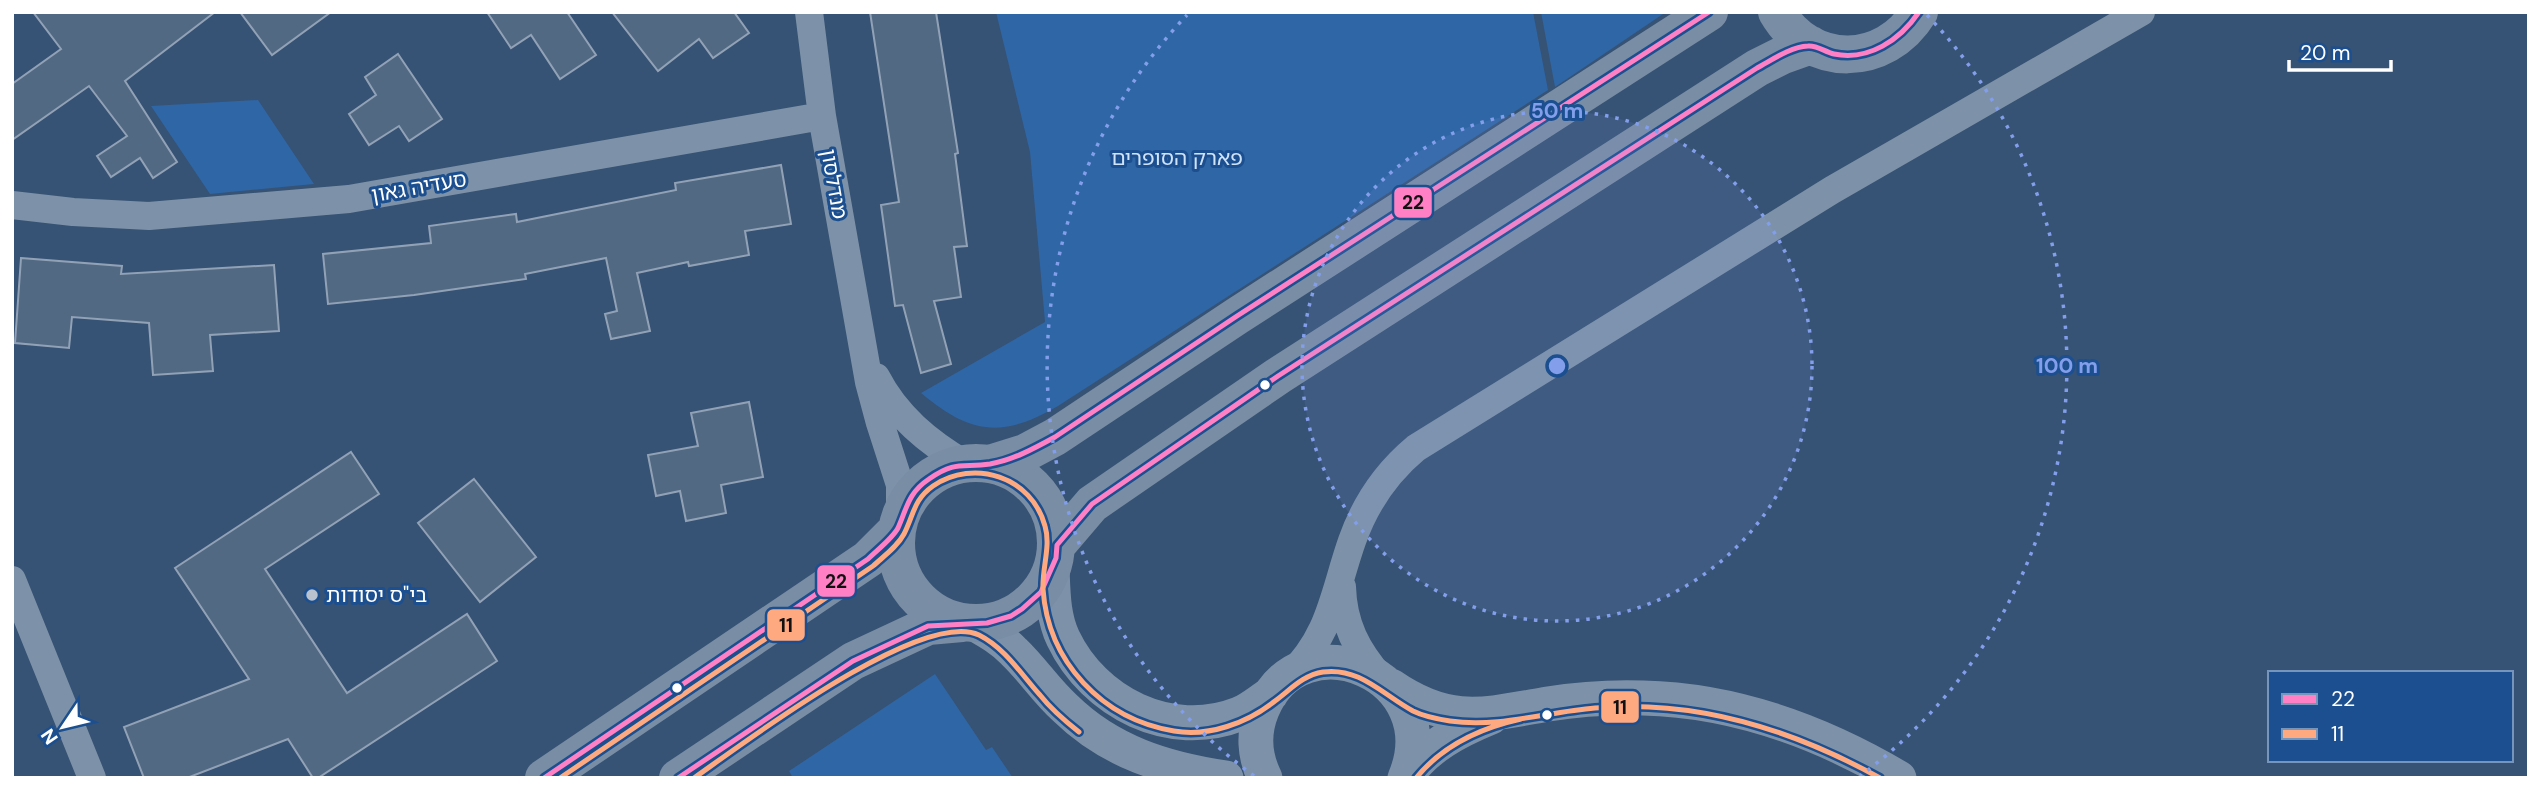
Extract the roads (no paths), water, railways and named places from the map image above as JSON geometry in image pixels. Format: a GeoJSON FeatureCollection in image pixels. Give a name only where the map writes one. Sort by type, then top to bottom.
{"type":"FeatureCollection","features":[{"type":"Feature","properties":{"kind":"main road"},"geometry":{"type":"LineString","coordinates":[[969,623],[951,620],[929,608],[911,589],[899,566],[896,542],[899,523],[905,506],[920,486],[941,471],[1025,453],[1055,437],[1237,316],[1709,12]]}},
{"type":"Feature","properties":{"kind":"main road"},"geometry":{"type":"LineString","coordinates":[[1777,12],[1791,30],[1811,45],[1834,54],[1846,55],[1871,52],[1883,47],[1904,32],[1919,12]]}},
{"type":"Feature","properties":{"kind":"main road"},"geometry":{"type":"LineString","coordinates":[[678,778],[853,661],[928,626],[1000,621],[1022,609],[1041,592],[1054,557],[1092,504],[1278,376],[1746,75],[1783,55],[1811,45]]}},
{"type":"Feature","properties":{"kind":"main road"},"geometry":{"type":"LineString","coordinates":[[978,464],[1002,467],[1024,479],[1042,498],[1053,521],[1054,557]]}},
{"type":"Feature","properties":{"kind":"main road"},"geometry":{"type":"LineString","coordinates":[[544,778],[868,559],[899,523]]}},
{"type":"Feature","properties":{"kind":"street","name":"מנדלסון"},"geometry":{"type":"LineString","coordinates":[[809,12],[822,116],[864,356],[880,424],[900,485],[899,523]]}},
{"type":"Feature","properties":{"kind":"street"},"geometry":{"type":"LineString","coordinates":[[1265,778],[1259,764],[1255,740],[1259,716],[1280,685],[1306,658],[1324,630],[1358,527],[1372,498],[1392,471],[1416,448],[1832,190],[2141,12]]}},
{"type":"Feature","properties":{"kind":"street","name":"סעדיה גאון"},"geometry":{"type":"LineString","coordinates":[[12,205],[149,216],[349,200],[822,116]]}},
{"type":"Feature","properties":{"kind":"street","name":"מנדלסון"},"geometry":{"type":"LineString","coordinates":[[864,356],[881,388],[912,426],[937,447],[978,464]]}},
{"type":"Feature","properties":{"kind":"street"},"geometry":{"type":"LineString","coordinates":[[1054,557],[1053,605],[1062,636],[1078,664],[1098,687],[1123,705],[1151,717],[1180,723],[1210,722],[1241,714],[1312,665],[1336,662],[1360,667],[1414,702],[1434,709],[1465,714],[1497,714],[1550,704],[1598,699],[1643,698],[1696,702],[1757,715],[1791,726],[1899,778]]}},
{"type":"Feature","properties":{"kind":"street"},"geometry":{"type":"LineString","coordinates":[[1343,577],[1343,601],[1350,632],[1363,658],[1406,707],[1413,731],[1412,755],[1405,778]]}},
{"type":"Feature","properties":{"kind":"street"},"geometry":{"type":"LineString","coordinates":[[12,580],[93,778]]}},
{"type":"Feature","properties":{"kind":"street"},"geometry":{"type":"LineString","coordinates":[[969,623],[1012,649],[1065,708],[1120,749],[1157,764],[1226,778]]}},
{"type":"Feature","properties":{"kind":"street"},"geometry":{"type":"LineString","coordinates":[[1405,778],[1422,756],[1439,743],[1497,714]]}},
{"type":"Feature","properties":{"kind":"place","name":"בי\"ס יסודות"},"geometry":{"type":"Point","coordinates":[312,595]}},
{"type":"Feature","properties":{"kind":"park label","name":"פארק הסופרים"},"geometry":{"type":"Point","coordinates":[1177,158]}}]}
